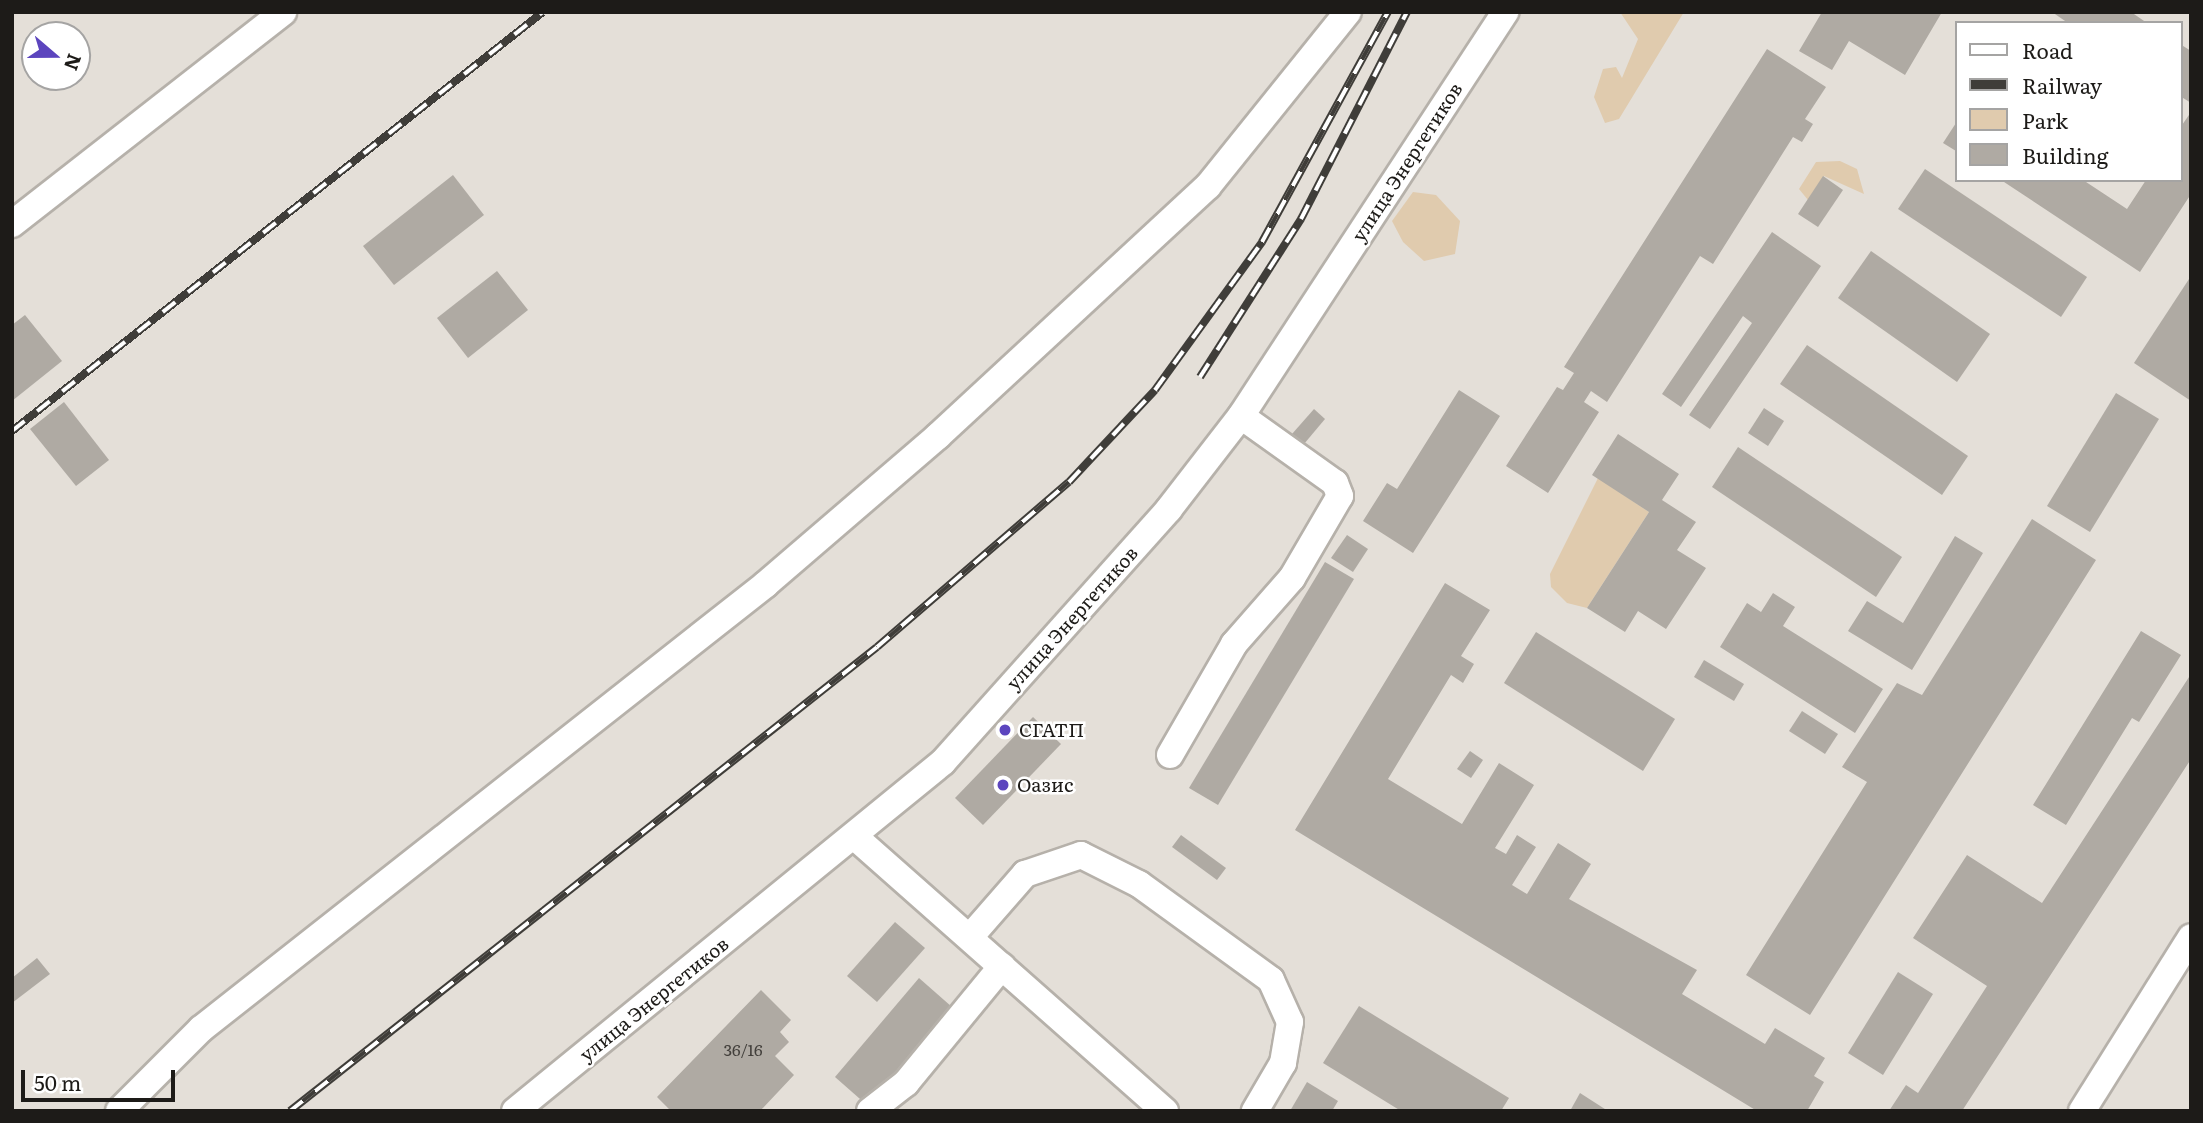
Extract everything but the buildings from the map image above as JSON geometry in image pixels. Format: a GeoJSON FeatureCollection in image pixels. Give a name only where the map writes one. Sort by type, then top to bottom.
{"type":"FeatureCollection","features":[{"type":"Feature","properties":{"kind":"street"},"geometry":{"type":"LineString","coordinates":[[12,224],[283,12]]}},
{"type":"Feature","properties":{"kind":"street"},"geometry":{"type":"LineString","coordinates":[[118,1111],[201,1029],[766,584],[938,436],[1208,186],[1348,12]]}},
{"type":"Feature","properties":{"kind":"street","name":"улица Энергетиков"},"geometry":{"type":"LineString","coordinates":[[515,1111],[855,837],[943,762],[1170,509],[1241,416],[1505,12]]}},
{"type":"Feature","properties":{"kind":"street"},"geometry":{"type":"LineString","coordinates":[[1170,755],[1234,644],[1292,578],[1340,496],[1335,483],[1241,416]]}},
{"type":"Feature","properties":{"kind":"street"},"geometry":{"type":"LineString","coordinates":[[855,837],[1165,1111]]}},
{"type":"Feature","properties":{"kind":"street"},"geometry":{"type":"LineString","coordinates":[[970,937],[1025,874],[1081,855],[1139,884],[1271,979],[1290,1022],[1283,1063],[1255,1111]]}},
{"type":"Feature","properties":{"kind":"street"},"geometry":{"type":"LineString","coordinates":[[2082,1111],[2191,937]]}},
{"type":"Feature","properties":{"kind":"street"},"geometry":{"type":"LineString","coordinates":[[870,1111],[906,1083],[1002,966]]}},
{"type":"Feature","properties":{"kind":"green space"},"geometry":{"type":"Polygon","coordinates":[[[1620,12],[1684,12],[1619,119],[1605,123],[1594,97],[1603,69],[1616,67],[1622,78],[1638,39],[1620,12]]]}},
{"type":"Feature","properties":{"kind":"green space"},"geometry":{"type":"Polygon","coordinates":[[[1840,161],[1857,169],[1864,194],[1824,176],[1808,200],[1799,189],[1816,162],[1840,161]]]}},
{"type":"Feature","properties":{"kind":"green space"},"geometry":{"type":"Polygon","coordinates":[[[1413,192],[1436,195],[1460,221],[1455,254],[1424,261],[1403,242],[1392,221],[1413,192]]]}},
{"type":"Feature","properties":{"kind":"green space"},"geometry":{"type":"Polygon","coordinates":[[[1598,478],[1649,512],[1587,608],[1567,603],[1551,587],[1550,574],[1598,478]]]}},
{"type":"Feature","properties":{"kind":"railway"},"geometry":{"type":"LineString","coordinates":[[12,431],[543,12]]}},
{"type":"Feature","properties":{"kind":"railway"},"geometry":{"type":"LineString","coordinates":[[290,1111],[877,647],[1069,482],[1155,390],[1262,242],[1388,12]]}},
{"type":"Feature","properties":{"kind":"railway"},"geometry":{"type":"LineString","coordinates":[[1200,377],[1301,219],[1407,12]]}},
{"type":"Feature","properties":{"kind":"place","name":"СГАТП"},"geometry":{"type":"Point","coordinates":[1005,730]}},
{"type":"Feature","properties":{"kind":"place","name":"Оазис"},"geometry":{"type":"Point","coordinates":[1003,785]}}]}
